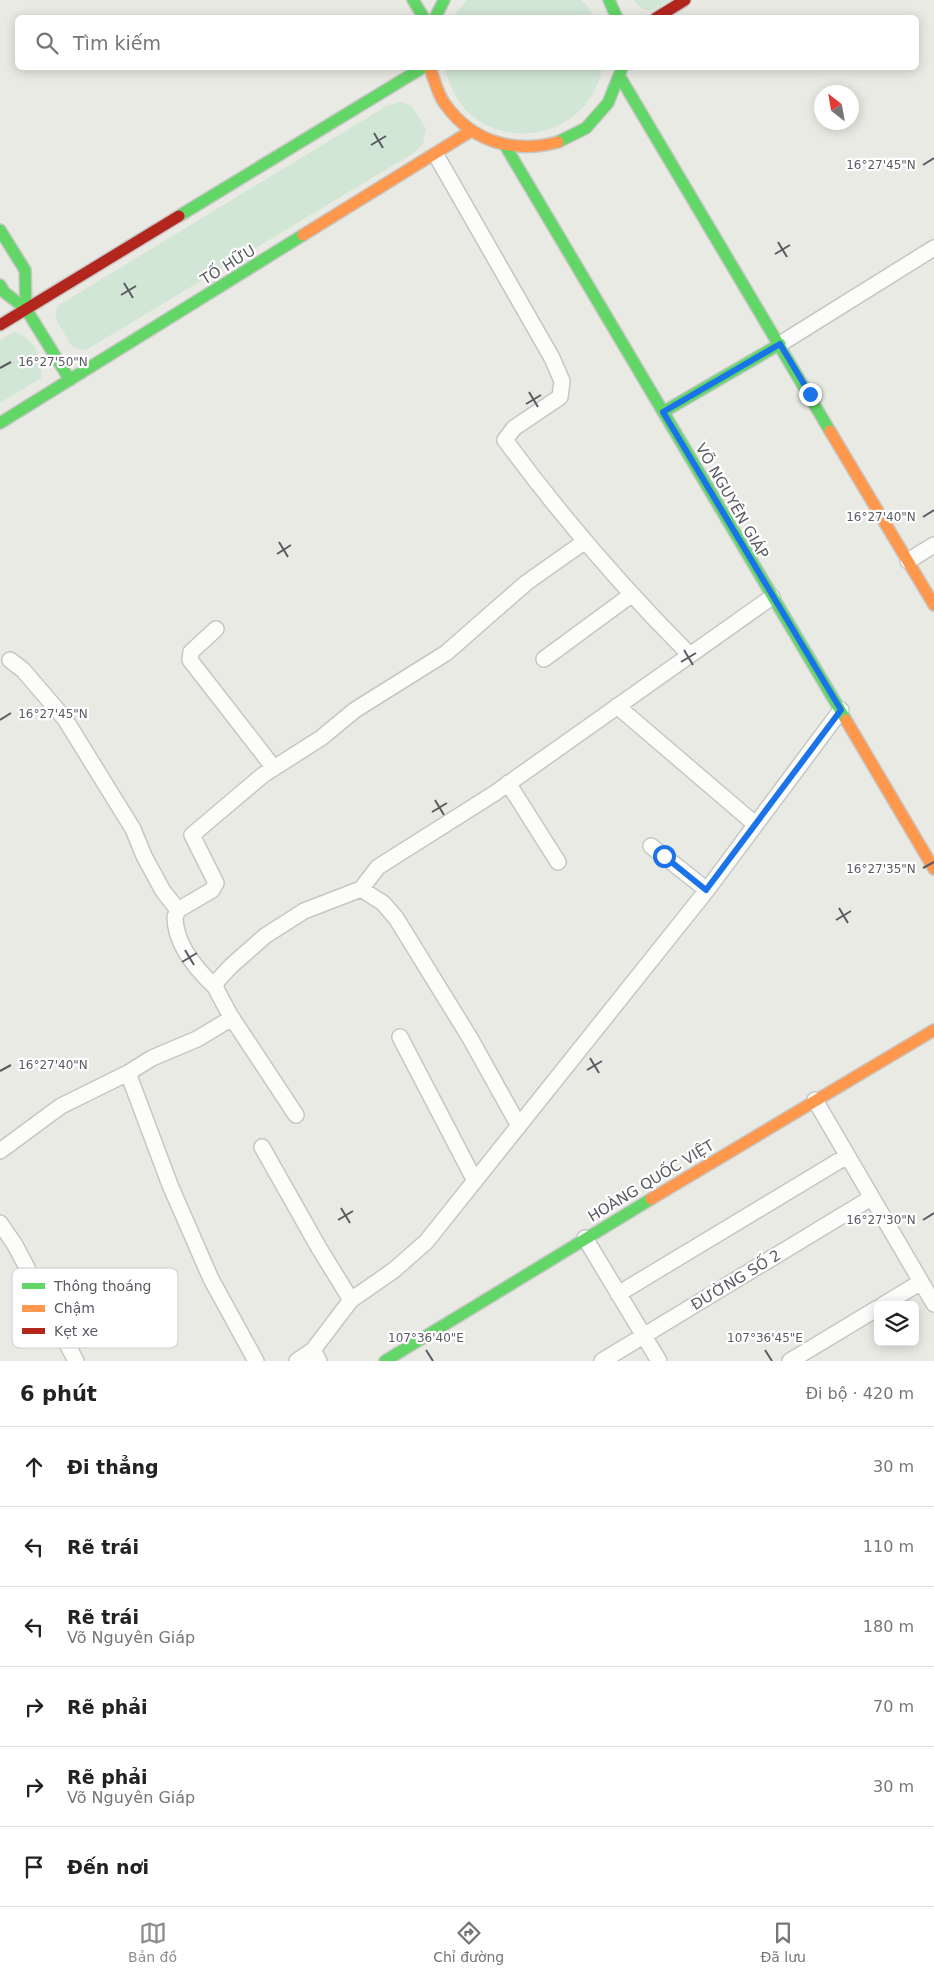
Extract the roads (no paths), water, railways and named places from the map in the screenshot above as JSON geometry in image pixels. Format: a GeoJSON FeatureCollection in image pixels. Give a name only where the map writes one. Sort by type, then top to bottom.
{"type":"FeatureCollection","features":[{"type":"Feature","properties":{"kind":"street"},"geometry":{"type":"LineString","coordinates":[[413,0],[422,15]]}},
{"type":"Feature","properties":{"kind":"street"},"geometry":{"type":"LineString","coordinates":[[436,15],[444,0]]}},
{"type":"Feature","properties":{"kind":"street"},"geometry":{"type":"LineString","coordinates":[[609,0],[616,15]]}},
{"type":"Feature","properties":{"kind":"street"},"geometry":{"type":"LineString","coordinates":[[661,15],[685,0]]}},
{"type":"Feature","properties":{"kind":"street"},"geometry":{"type":"LineString","coordinates":[[0,325],[419,70]]}},
{"type":"Feature","properties":{"kind":"street"},"geometry":{"type":"LineString","coordinates":[[431,70],[436,87],[447,108],[471,132],[488,141],[506,147],[524,148],[543,147],[577,134],[604,110],[613,94],[621,72]]}},
{"type":"Feature","properties":{"kind":"street"},"geometry":{"type":"LineString","coordinates":[[621,72],[934,605]]}},
{"type":"Feature","properties":{"kind":"street","name":"TỐ HỮU"},"geometry":{"type":"LineString","coordinates":[[0,423],[471,132]]}},
{"type":"Feature","properties":{"kind":"street","name":"VÕ NGUYÊN GIÁP"},"geometry":{"type":"LineString","coordinates":[[506,147],[934,869]]}},
{"type":"Feature","properties":{"kind":"street"},"geometry":{"type":"LineString","coordinates":[[436,155],[552,358],[562,381],[560,397],[514,428],[505,440],[584,542],[631,595],[688,654]]}},
{"type":"Feature","properties":{"kind":"street"},"geometry":{"type":"LineString","coordinates":[[0,230],[25,270],[26,309]]}},
{"type":"Feature","properties":{"kind":"street"},"geometry":{"type":"LineString","coordinates":[[663,412],[780,344],[934,248]]}},
{"type":"Feature","properties":{"kind":"street"},"geometry":{"type":"LineString","coordinates":[[0,284],[4,292],[26,309],[70,380]]}},
{"type":"Feature","properties":{"kind":"street"},"geometry":{"type":"LineString","coordinates":[[296,1115],[230,1015],[214,987],[194,965],[178,936],[174,917],[178,910],[212,890],[216,883],[192,835],[263,774],[321,738],[355,710],[446,653],[526,584],[584,542]]}},
{"type":"Feature","properties":{"kind":"street"},"geometry":{"type":"LineString","coordinates":[[908,561],[934,546]]}},
{"type":"Feature","properties":{"kind":"street"},"geometry":{"type":"LineString","coordinates":[[544,659],[631,595]]}},
{"type":"Feature","properties":{"kind":"street"},"geometry":{"type":"LineString","coordinates":[[214,987],[231,966],[265,936],[304,911],[360,889],[378,867],[508,783],[688,654],[772,597]]}},
{"type":"Feature","properties":{"kind":"street"},"geometry":{"type":"LineString","coordinates":[[216,629],[190,652],[190,660],[274,768]]}},
{"type":"Feature","properties":{"kind":"street"},"geometry":{"type":"LineString","coordinates":[[10,660],[23,670],[65,719],[133,829],[144,856],[163,891],[178,910]]}},
{"type":"Feature","properties":{"kind":"street"},"geometry":{"type":"LineString","coordinates":[[617,706],[756,824]]}},
{"type":"Feature","properties":{"kind":"street"},"geometry":{"type":"LineString","coordinates":[[297,1361],[316,1356],[351,1300],[394,1270],[426,1242],[706,890],[841,710]]}},
{"type":"Feature","properties":{"kind":"street"},"geometry":{"type":"LineString","coordinates":[[508,783],[558,862]]}},
{"type":"Feature","properties":{"kind":"street"},"geometry":{"type":"LineString","coordinates":[[652,846],[706,890]]}},
{"type":"Feature","properties":{"kind":"street"},"geometry":{"type":"LineString","coordinates":[[360,889],[383,903],[396,918],[470,1038],[519,1126]]}},
{"type":"Feature","properties":{"kind":"street"},"geometry":{"type":"LineString","coordinates":[[0,1151],[61,1106],[128,1073],[152,1058],[197,1039],[219,1027],[227,1021],[230,1015]]}},
{"type":"Feature","properties":{"kind":"street","name":"HOÀNG QUỐC VIỆT"},"geometry":{"type":"LineString","coordinates":[[385,1361],[586,1238],[934,1030]]}},
{"type":"Feature","properties":{"kind":"street"},"geometry":{"type":"LineString","coordinates":[[400,1036],[475,1181]]}},
{"type":"Feature","properties":{"kind":"street"},"geometry":{"type":"LineString","coordinates":[[128,1073],[170,1185],[210,1279],[256,1361]]}},
{"type":"Feature","properties":{"kind":"street"},"geometry":{"type":"LineString","coordinates":[[815,1100],[934,1304]]}},
{"type":"Feature","properties":{"kind":"street"},"geometry":{"type":"LineString","coordinates":[[262,1147],[319,1248],[351,1300]]}},
{"type":"Feature","properties":{"kind":"street"},"geometry":{"type":"LineString","coordinates":[[618,1294],[846,1156]]}},
{"type":"Feature","properties":{"kind":"street","name":"ĐƯỜNG SỐ 2"},"geometry":{"type":"LineString","coordinates":[[602,1361],[871,1198]]}},
{"type":"Feature","properties":{"kind":"street"},"geometry":{"type":"LineString","coordinates":[[0,1222],[26,1268]]}},
{"type":"Feature","properties":{"kind":"street"},"geometry":{"type":"LineString","coordinates":[[586,1238],[659,1361]]}},
{"type":"Feature","properties":{"kind":"street"},"geometry":{"type":"LineString","coordinates":[[889,1301],[920,1282]]}},
{"type":"Feature","properties":{"kind":"street"},"geometry":{"type":"LineString","coordinates":[[790,1361],[874,1310]]}},
{"type":"Feature","properties":{"kind":"street"},"geometry":{"type":"LineString","coordinates":[[69,1348],[76,1361]]}}]}
